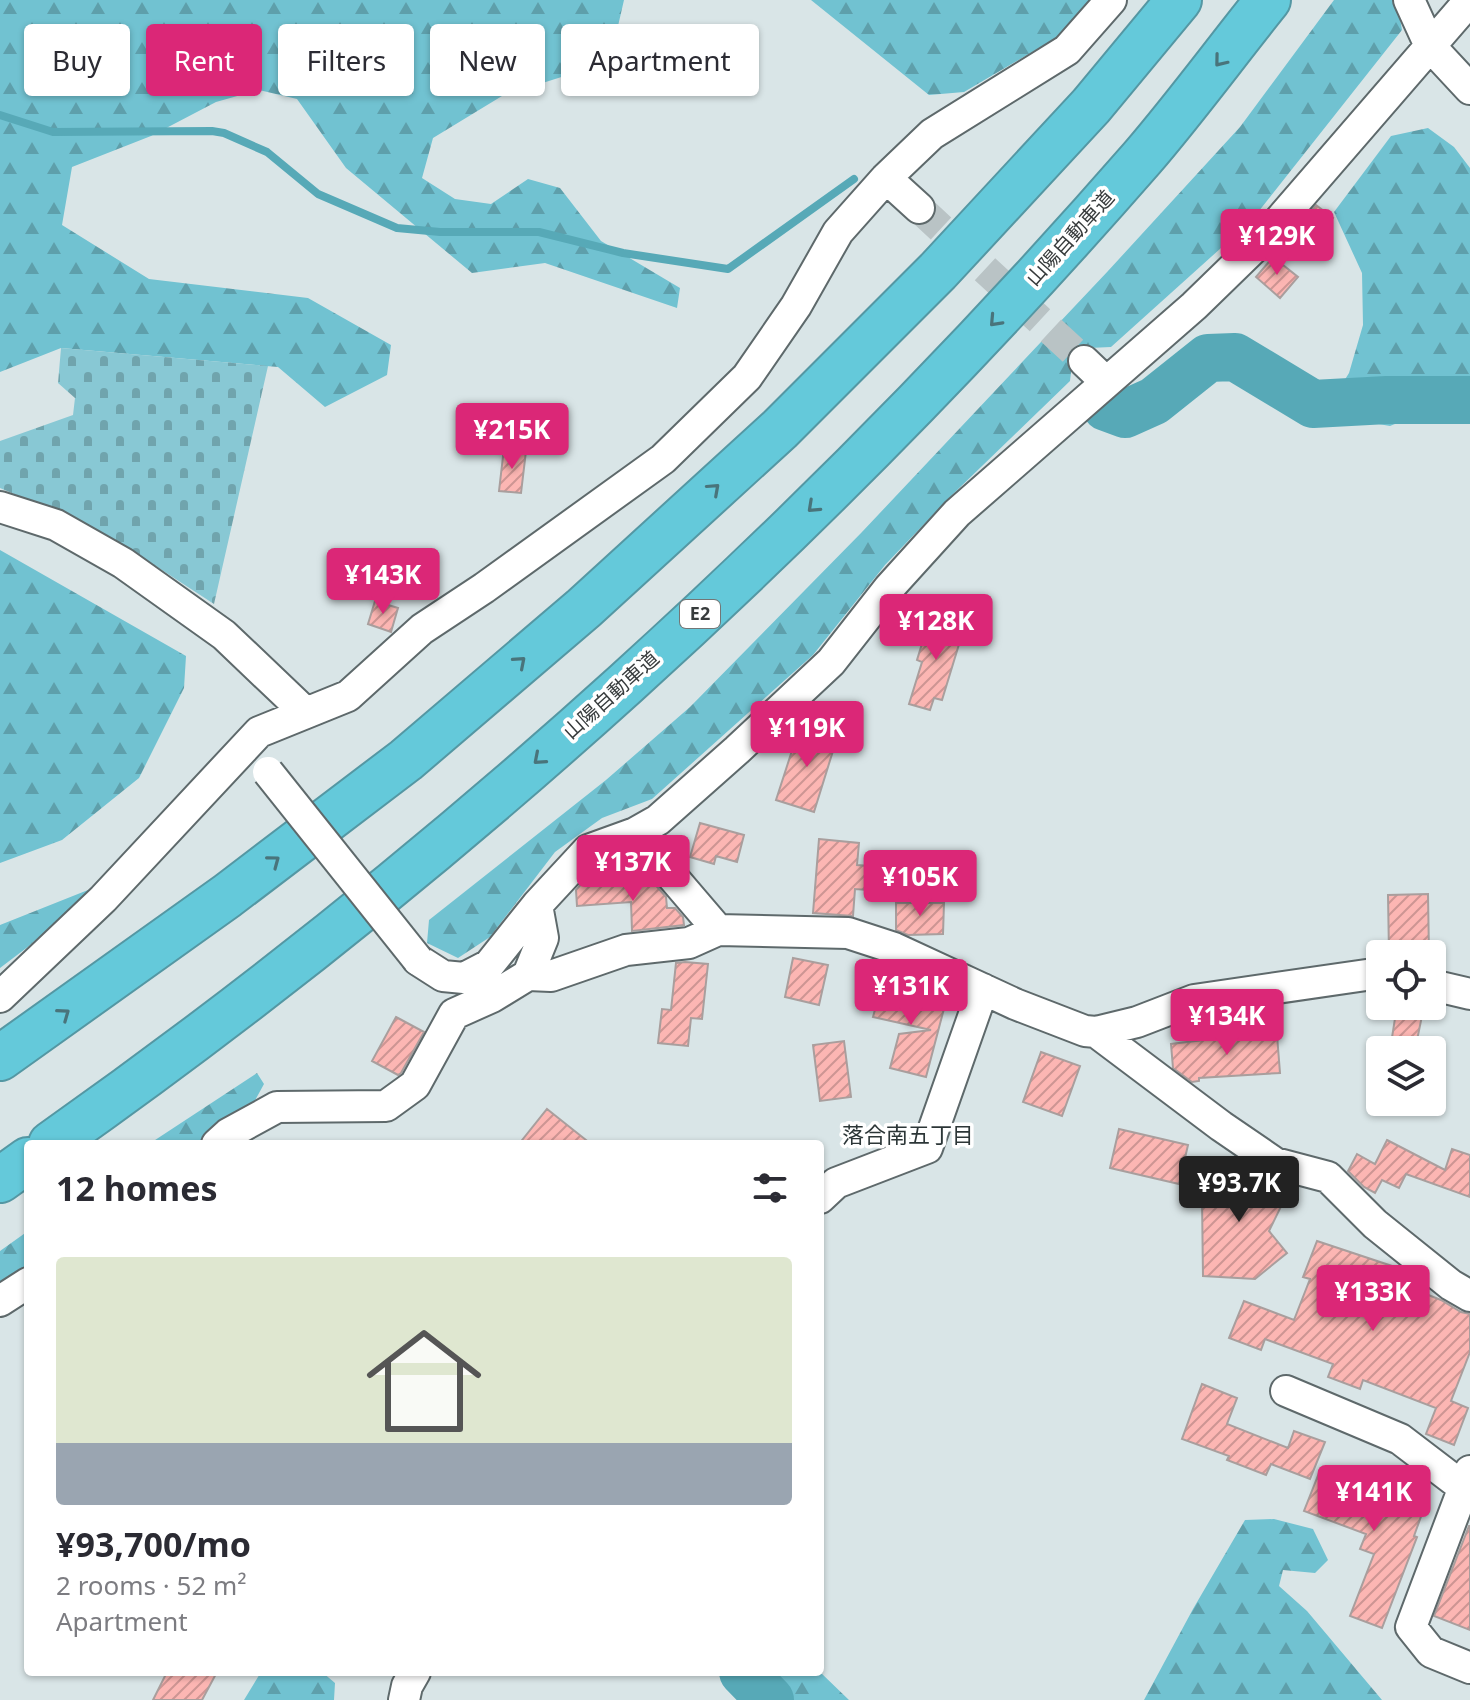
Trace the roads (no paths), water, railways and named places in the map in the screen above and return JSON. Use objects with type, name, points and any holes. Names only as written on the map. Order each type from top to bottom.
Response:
[{"type":"highway","points":[[0,1058],[227,896],[406,760],[584,608],[780,429],[938,271],[1091,106],[1179,0]]},
{"type":"highway","name":"山陽自動車道","points":[[57,1140],[296,961],[470,820],[654,657],[827,494],[991,326],[1145,155],[1268,0]]},
{"type":"highway","points":[[0,1180],[24,1163]]},
{"type":"street","points":[[0,997],[103,899],[259,732],[348,696],[422,629],[663,459],[747,377],[796,306],[838,232],[886,178],[932,134],[1067,50],[1111,0]]},
{"type":"street","points":[[1409,0],[1430,46],[1470,89]]},
{"type":"street","points":[[1430,46],[1446,0]]},
{"type":"street","points":[[259,732],[268,772],[418,960],[443,976],[464,978],[489,965],[537,905],[588,850],[635,833],[658,820],[831,662],[889,588],[957,513],[1194,306],[1265,237],[1470,0]]},
{"type":"street","points":[[886,178],[919,208]]},
{"type":"street","points":[[1084,361],[1106,382]]},
{"type":"street","points":[[0,507],[56,525],[123,563],[224,635],[306,713]]},
{"type":"street","points":[[635,833],[718,930]]},
{"type":"street","points":[[528,975],[543,938],[537,905]]},
{"type":"street","points":[[221,1140],[277,1107],[386,1106],[415,1085],[454,1014],[492,997],[528,975],[551,976],[626,950],[689,943],[718,930],[848,933],[894,948],[1085,1031],[1096,1032],[1137,1022],[1194,1000],[1366,975]]},
{"type":"street","points":[[1446,988],[1470,994]]},
{"type":"street","points":[[824,1194],[836,1183],[927,1148],[983,989]]},
{"type":"street","points":[[1096,1032],[1275,1163],[1328,1177],[1375,1224],[1451,1285],[1470,1296]]},
{"type":"street","points":[[0,1301],[24,1286]]},
{"type":"street","points":[[1286,1391],[1400,1439],[1468,1483],[1411,1627],[1431,1652],[1470,1668]]},
{"type":"street","points":[[404,1700],[413,1676]]},
{"type":"waterway","points":[[0,115],[53,132],[224,133],[267,152],[318,194],[397,228],[440,232],[539,232],[623,253],[728,269],[854,179]]},
{"type":"waterway","points":[[1106,407],[1125,414],[1154,401],[1208,358],[1235,357],[1313,404],[1470,400]]},
{"type":"waterway","points":[[747,1676],[770,1700]]},
{"type":"tunnel","points":[[919,208],[1084,361]]},
{"type":"district","name":"落合南五丁目","points":[[908,1135]]}]
